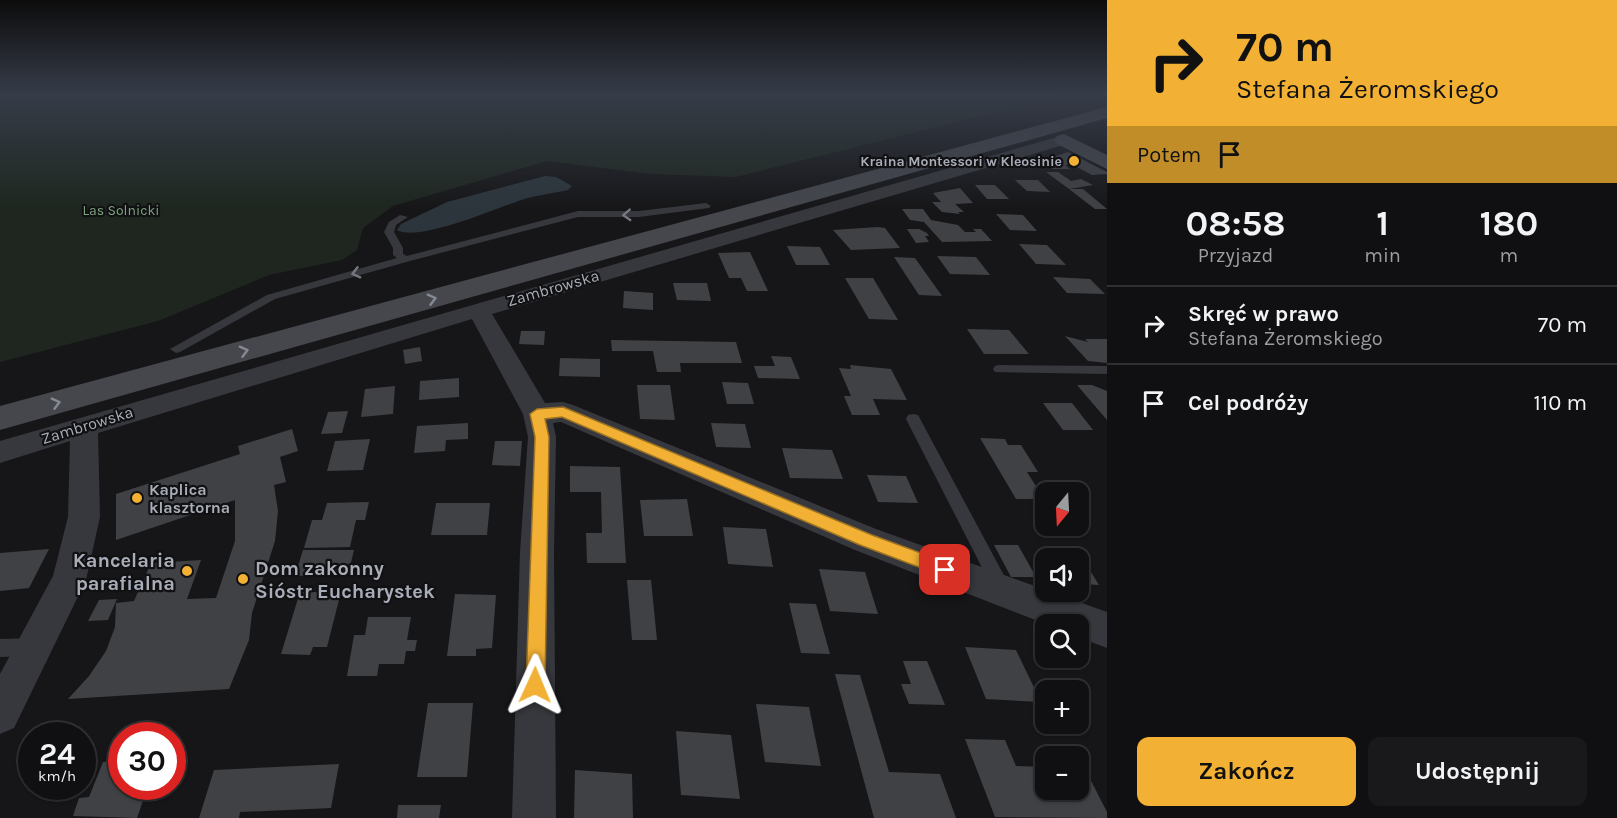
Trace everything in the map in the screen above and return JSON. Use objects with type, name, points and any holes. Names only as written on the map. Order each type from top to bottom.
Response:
[{"type":"main road","points":[[0,395],[983,132]]},
{"type":"main road","name":"Zambrowska","points":[[0,418],[1034,132]]},
{"type":"main road","name":"Zambrowska","points":[[1064,140],[1092,132]]},
{"type":"main road","points":[[1064,140],[1107,163]]},
{"type":"street","name":"Zambrowska","points":[[0,452],[1064,140]]},
{"type":"street","points":[[478,310],[537,414],[542,437],[537,552],[534,818]]},
{"type":"street","points":[[537,414],[563,412],[866,540],[1107,630]]},
{"type":"street","points":[[0,714],[69,580],[84,517],[84,426]]},
{"type":"lane","points":[[176,349],[271,297],[406,259],[578,214],[639,214],[706,206]]},
{"type":"lane","points":[[403,217],[392,224],[389,232],[398,248],[398,255],[406,259]]},
{"type":"lane","points":[[999,369],[1107,370]]},
{"type":"lane","points":[[913,419],[1004,592]]},
{"type":"lane","points":[[0,648],[34,647]]},
{"type":"green space","name":"Las Solnicki","points":[[0,132],[915,132],[736,177],[650,174],[547,161],[393,206],[363,228],[357,250],[342,260],[269,275],[158,321],[0,362]]},
{"type":"shaded area","points":[[545,176],[556,177],[572,186],[568,190],[526,199],[436,229],[407,233],[397,230],[401,224],[447,202]]},
{"type":"building","points":[[1068,152],[1107,174],[1092,175],[1071,164],[1065,165],[1070,169],[1052,169],[1041,161]]},
{"type":"building","points":[[1046,172],[1058,172],[1071,181],[1081,179],[1093,185],[1069,189]]},
{"type":"building","points":[[1015,180],[1038,180],[1050,192],[1027,191]]},
{"type":"building","points":[[975,185],[995,185],[1009,199],[987,199]]},
{"type":"building","points":[[960,188],[973,203],[955,204],[964,212],[958,212],[960,214],[942,212],[932,202],[941,202],[933,193]]},
{"type":"building","points":[[1069,189],[1083,189],[1107,209],[1095,209]]},
{"type":"building","points":[[902,209],[923,209],[931,220],[958,225],[965,232],[976,232],[973,229],[981,229],[992,241],[942,242],[924,222],[910,220]]},
{"type":"building","points":[[996,214],[1023,215],[1037,231],[1010,230]]},
{"type":"building","points":[[885,228],[900,248],[851,250],[833,230]]},
{"type":"building","points":[[907,229],[919,229],[927,233],[929,236],[925,236],[929,242],[916,243]]},
{"type":"building","points":[[1019,244],[1047,245],[1066,265],[1036,264]]},
{"type":"building","points":[[787,246],[820,247],[830,265],[796,265]]},
{"type":"building","points":[[750,252],[768,291],[747,291],[741,278],[729,278],[718,253]]},
{"type":"building","points":[[937,256],[976,257],[990,275],[950,274]]},
{"type":"building","points":[[894,257],[915,258],[942,296],[919,295]]},
{"type":"building","points":[[1053,277],[1090,279],[1105,294],[1067,293]]},
{"type":"building","points":[[845,278],[873,278],[898,320],[869,319]]},
{"type":"building","points":[[673,283],[707,283],[711,301],[677,300]]},
{"type":"building","points":[[624,291],[653,293],[653,310],[623,308]]},
{"type":"building","points":[[967,329],[1009,330],[1029,354],[984,354]]},
{"type":"building","points":[[521,331],[545,331],[544,345],[519,344]]},
{"type":"building","points":[[1065,336],[1088,342],[1085,339],[1107,339],[1107,363],[1088,361]]},
{"type":"building","points":[[611,340],[736,342],[742,363],[680,363],[681,372],[657,372],[653,351],[612,351]]},
{"type":"building","points":[[420,347],[422,361],[405,364],[403,350]]},
{"type":"building","points":[[771,356],[791,357],[800,379],[758,378],[754,366],[775,366]]},
{"type":"building","points":[[560,358],[600,359],[600,377],[559,376]]},
{"type":"building","points":[[850,365],[891,369],[907,400],[873,399],[880,415],[852,415],[844,396],[851,396],[839,368],[851,369]]},
{"type":"building","points":[[459,378],[459,397],[419,400],[420,381]]},
{"type":"building","points":[[722,382],[748,383],[754,404],[727,404]]},
{"type":"building","points":[[637,385],[670,385],[675,420],[640,419]]},
{"type":"building","points":[[1077,385],[1092,385],[1107,391],[1107,420]]},
{"type":"building","points":[[395,386],[393,414],[361,417],[365,389]]},
{"type":"building","points":[[1043,403],[1072,403],[1093,430],[1063,430]]},
{"type":"building","points":[[348,411],[342,433],[321,434],[328,412]]},
{"type":"building","points":[[468,423],[468,439],[446,440],[445,451],[414,453],[417,426]]},
{"type":"building","points":[[711,423],[745,424],[751,448],[716,447]]},
{"type":"building","points":[[292,429],[298,451],[280,457],[286,482],[274,485],[278,511],[275,541],[252,613],[249,640],[229,689],[68,699],[89,676],[106,651],[115,627],[116,603],[134,601],[151,563],[201,560],[187,599],[216,598],[235,541],[235,500],[116,540],[116,494],[240,454],[238,446]]},
{"type":"building","points":[[980,438],[1005,439],[1008,445],[1021,445],[1038,472],[1027,472],[1035,485],[1035,499],[1016,499]]},
{"type":"building","points":[[370,439],[363,470],[327,471],[335,441]]},
{"type":"building","points":[[495,441],[522,441],[520,466],[492,465]]},
{"type":"building","points":[[782,448],[832,450],[843,479],[790,478]]},
{"type":"building","points":[[570,466],[620,467],[626,563],[587,563],[586,533],[602,533],[601,492],[570,492]]},
{"type":"building","points":[[867,475],[906,476],[918,503],[878,502]]},
{"type":"building","points":[[687,499],[693,536],[644,536],[640,500]]},
{"type":"building","points":[[369,502],[365,520],[356,520],[350,547],[304,548],[312,520],[322,520],[327,503]]},
{"type":"building","points":[[436,503],[490,503],[487,535],[431,535]]},
{"type":"building","points":[[723,527],[766,529],[773,567],[728,564]]},
{"type":"building","points":[[994,545],[1018,545],[1035,575],[1011,577]]},
{"type":"building","points":[[49,549],[29,588],[0,591],[0,553]]},
{"type":"building","points":[[303,550],[354,550],[348,575],[295,576]]},
{"type":"building","points":[[819,569],[865,572],[878,614],[830,611]]},
{"type":"building","points":[[1089,569],[1099,585],[1089,585]]},
{"type":"building","points":[[627,580],[651,580],[657,640],[632,640]]},
{"type":"building","points":[[300,592],[341,592],[327,647],[313,647],[310,655],[281,654]]},
{"type":"building","points":[[455,594],[496,595],[492,648],[476,649],[476,656],[447,656]]},
{"type":"building","points":[[117,599],[108,620],[88,621],[99,600]]},
{"type":"building","points":[[789,603],[816,604],[830,654],[801,653]]},
{"type":"building","points":[[368,617],[411,617],[407,640],[417,640],[415,651],[406,651],[404,664],[379,664],[377,676],[347,676],[354,635],[365,635]]},
{"type":"building","points":[[965,647],[1016,650],[1035,690],[1035,702],[986,699]]},
{"type":"building","points":[[903,661],[927,661],[945,705],[909,704],[901,684],[911,684]]},
{"type":"building","points":[[835,674],[860,675],[889,772],[940,774],[956,818],[874,818]]},
{"type":"building","points":[[428,703],[473,703],[467,777],[417,777]]},
{"type":"building","points":[[756,704],[809,707],[821,766],[765,762]]},
{"type":"building","points":[[676,731],[731,735],[740,799],[681,795]]},
{"type":"building","points":[[965,739],[1005,740],[1016,766],[1035,767],[1035,800],[1089,800],[1089,777],[1107,812],[1107,818],[995,817]]},
{"type":"building","points":[[103,762],[108,762],[108,800],[143,800],[137,818],[73,816],[78,800],[96,800],[96,780]]},
{"type":"building","points":[[339,764],[331,808],[240,812],[239,818],[199,818],[214,770]]},
{"type":"building","points":[[575,770],[632,774],[633,818],[574,818]]},
{"type":"building","points":[[398,805],[441,805],[439,818],[397,818]]},
{"type":"place","name":"Kraina Montessori w Kleosinie","points":[[1074,161]]},
{"type":"place","name":"Kaplica klasztorna","points":[[137,498]]},
{"type":"place","name":"Kancelaria parafialna","points":[[187,571]]},
{"type":"place","name":"Dom zakonny Sióstr Eucharystek","points":[[243,579]]},
{"type":"route","points":[[535,685],[542,437],[537,414],[563,412],[866,540],[945,570]]}]
